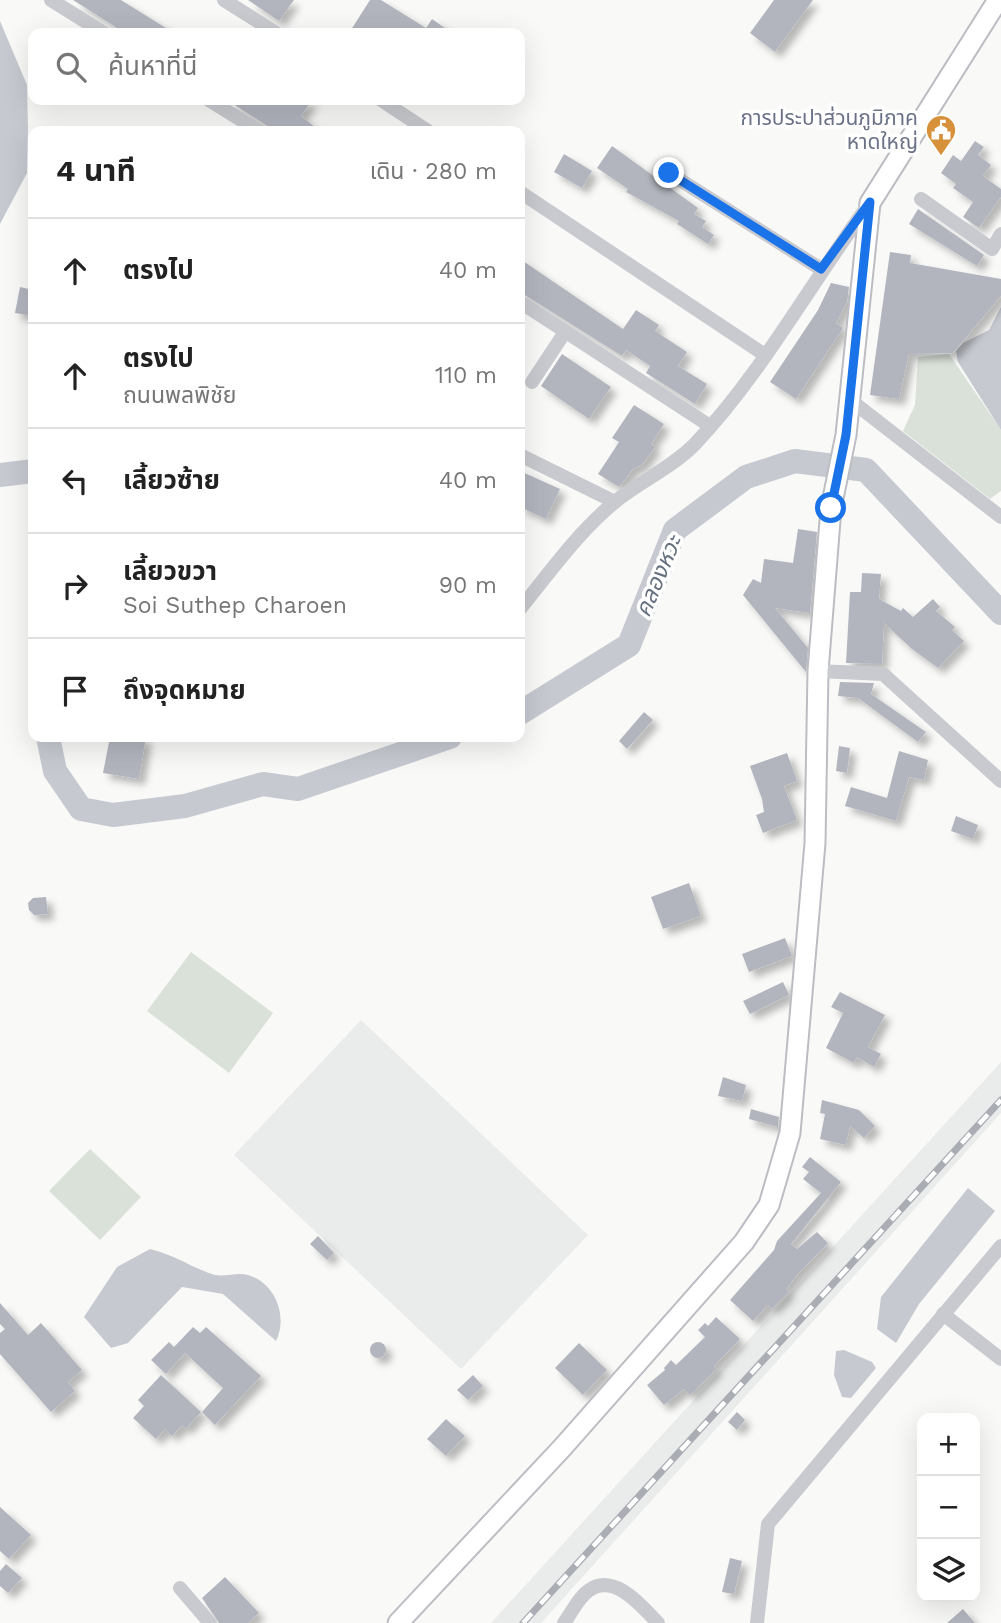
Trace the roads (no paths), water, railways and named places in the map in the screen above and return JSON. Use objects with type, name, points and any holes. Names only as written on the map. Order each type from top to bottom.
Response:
[{"type":"street","points":[[51,0],[96,28]]},
{"type":"street","points":[[224,0],[268,28]]},
{"type":"street","points":[[525,603],[573,544],[615,502],[677,460],[709,426],[765,355],[821,269],[870,202],[998,0]]},
{"type":"street","points":[[217,105],[251,126]]},
{"type":"street","points":[[389,105],[420,126]]},
{"type":"street","points":[[669,173],[821,269]]},
{"type":"street","points":[[525,195],[765,355]]},
{"type":"street","points":[[921,199],[992,248],[1001,234]]},
{"type":"street","points":[[398,1623],[562,1448],[744,1242],[769,1205],[790,1133],[816,843],[818,671],[831,508],[846,435],[870,202]]},
{"type":"street","points":[[525,305],[709,426]]},
{"type":"street","points":[[532,382],[565,332]]},
{"type":"street","points":[[849,399],[1001,517]]},
{"type":"street","points":[[525,457],[615,502]]},
{"type":"street","points":[[818,671],[883,674],[1001,781]]},
{"type":"street","points":[[757,1623],[768,1524],[1001,1246]]},
{"type":"street","points":[[943,1314],[1001,1359]]},
{"type":"street","points":[[564,1623],[588,1590],[607,1585],[626,1592],[659,1623]]},
{"type":"street","points":[[180,1588],[210,1623]]},
{"type":"waterway","name":"คลองหวะ","points":[[525,710],[629,645],[675,530],[746,477],[795,461],[866,470],[1001,613]]},
{"type":"waterway","name":"คลองหวะ","points":[[0,475],[28,472]]},
{"type":"waterway","name":"คลองหวะ","points":[[49,742],[55,771],[81,809],[113,815],[185,806],[263,784],[298,789],[435,742]]},
{"type":"railway","points":[[523,1623],[1001,1100]]},
{"type":"place","name":"การประปาส่วนภูมิภาค หาดใหญ่","points":[[941,157]]}]
